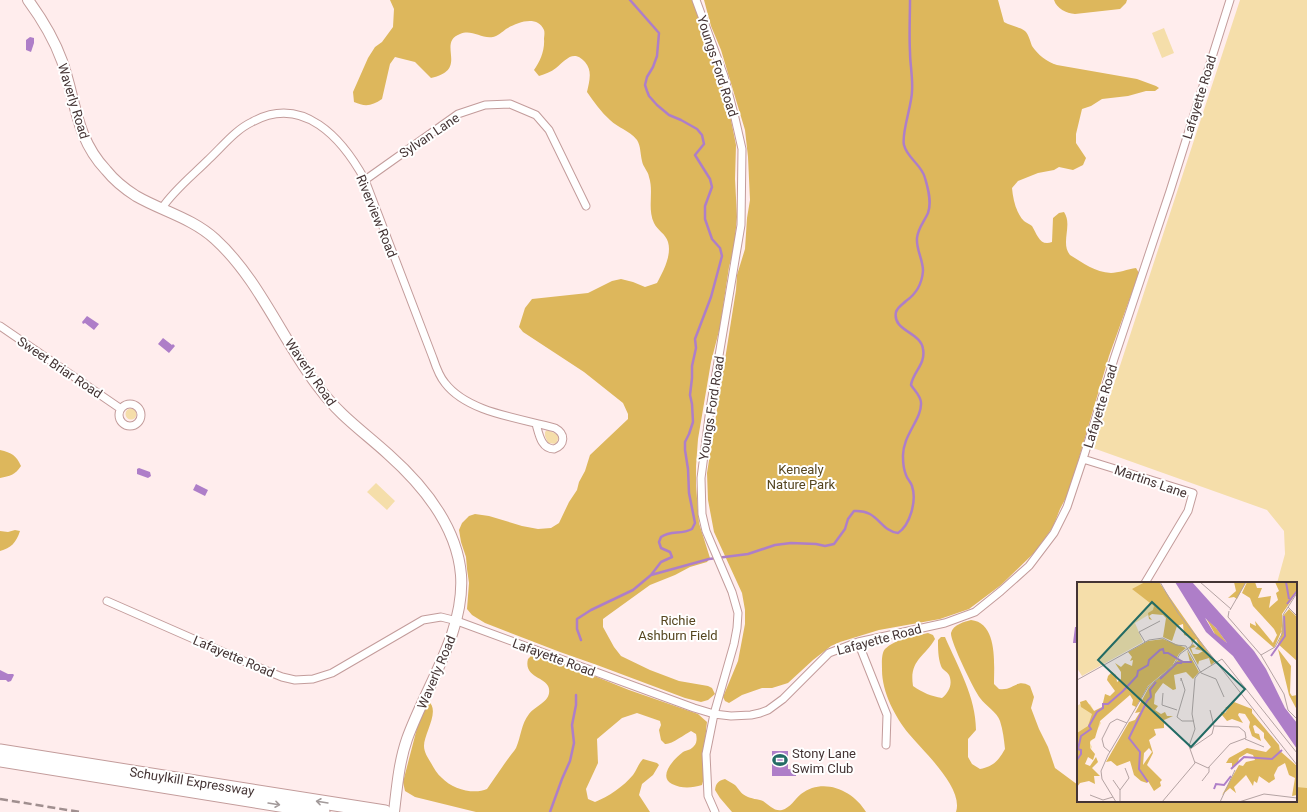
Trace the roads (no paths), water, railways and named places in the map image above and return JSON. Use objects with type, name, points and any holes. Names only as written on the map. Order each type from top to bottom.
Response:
[{"type":"highway","name":"Schuylkill Expressway","points":[[0,751],[379,811]]},
{"type":"highway","name":"Schuylkill Expressway","points":[[0,760],[323,812]]},
{"type":"street","name":"Waverly Road","points":[[28,0],[47,27],[57,49],[66,73],[80,129],[91,151],[106,171],[127,189],[140,197],[192,222],[214,238],[225,249],[244,273],[324,394],[349,421],[403,468],[440,513],[453,538],[460,564],[461,596],[457,621],[407,738],[401,762],[394,812]]},
{"type":"street","name":"Youngs Ford Road","points":[[696,0],[724,76],[742,149],[741,225],[711,402],[701,478],[701,501],[704,524],[735,600],[738,620],[734,644],[708,737],[706,763],[708,796],[715,812]]},
{"type":"street","name":"Lafayette Road","points":[[107,600],[255,666],[282,677],[295,680],[313,679],[332,673],[423,620],[441,617],[457,621],[694,708],[714,714],[741,716],[768,710],[784,699],[829,653],[858,642],[945,623],[975,612],[1002,591],[1029,566],[1054,533],[1067,507],[1230,0]]},
{"type":"street","name":"Sylvan Lane","points":[[365,180],[458,114],[485,104],[510,104],[536,116],[550,130],[586,206]]},
{"type":"street","name":"Riverview Road","points":[[162,208],[172,196],[243,127],[260,118],[271,115],[292,114],[313,120],[335,138],[353,161],[365,180],[432,358],[445,384],[457,396],[481,408],[536,424]]},
{"type":"street","name":"Sweet Briar Road","points":[[0,326],[121,409]]},
{"type":"street","name":"Martins Lane","points":[[1083,459],[1193,493],[1188,511],[1146,582]]},
{"type":"street","points":[[858,642],[887,716],[886,745]]},
{"type":"waterway","points":[[581,640],[577,629],[577,619],[591,610],[633,590],[651,575],[661,562],[672,557],[670,552],[661,548],[659,542],[661,537],[688,531],[692,529],[695,523],[689,493],[688,469],[685,450],[685,442],[693,422],[690,395],[692,366],[696,348],[695,339],[711,297],[722,256],[720,248],[712,239],[705,219],[705,206],[712,187],[710,179],[695,155],[704,144],[702,135],[697,129],[669,115],[649,96],[645,85],[647,77],[657,56],[659,33],[630,0]]},
{"type":"waterway","points":[[651,575],[709,559],[748,554],[775,545],[791,543],[816,544],[825,546],[834,544],[845,529],[848,519],[854,511],[868,513],[887,528],[898,533],[909,519],[914,499],[911,485],[904,469],[903,459],[906,442],[920,409],[920,398],[911,385],[923,359],[923,349],[921,343],[898,323],[896,312],[899,307],[916,292],[921,280],[923,267],[917,238],[920,228],[928,213],[930,204],[923,173],[908,154],[903,140],[912,91],[910,57],[910,0]]},
{"type":"waterway","points":[[550,812],[570,761],[574,743],[572,725],[576,705],[576,695]]},
{"type":"railway","points":[[0,799],[80,812]]},
{"type":"place","name":"Stony Lane Swim Club","points":[[780,760]]},
{"type":"park label","name":"Kenealy Nature Park","points":[[801,476]]},
{"type":"park label","name":"Richie Ashburn Field","points":[[678,628]]}]
